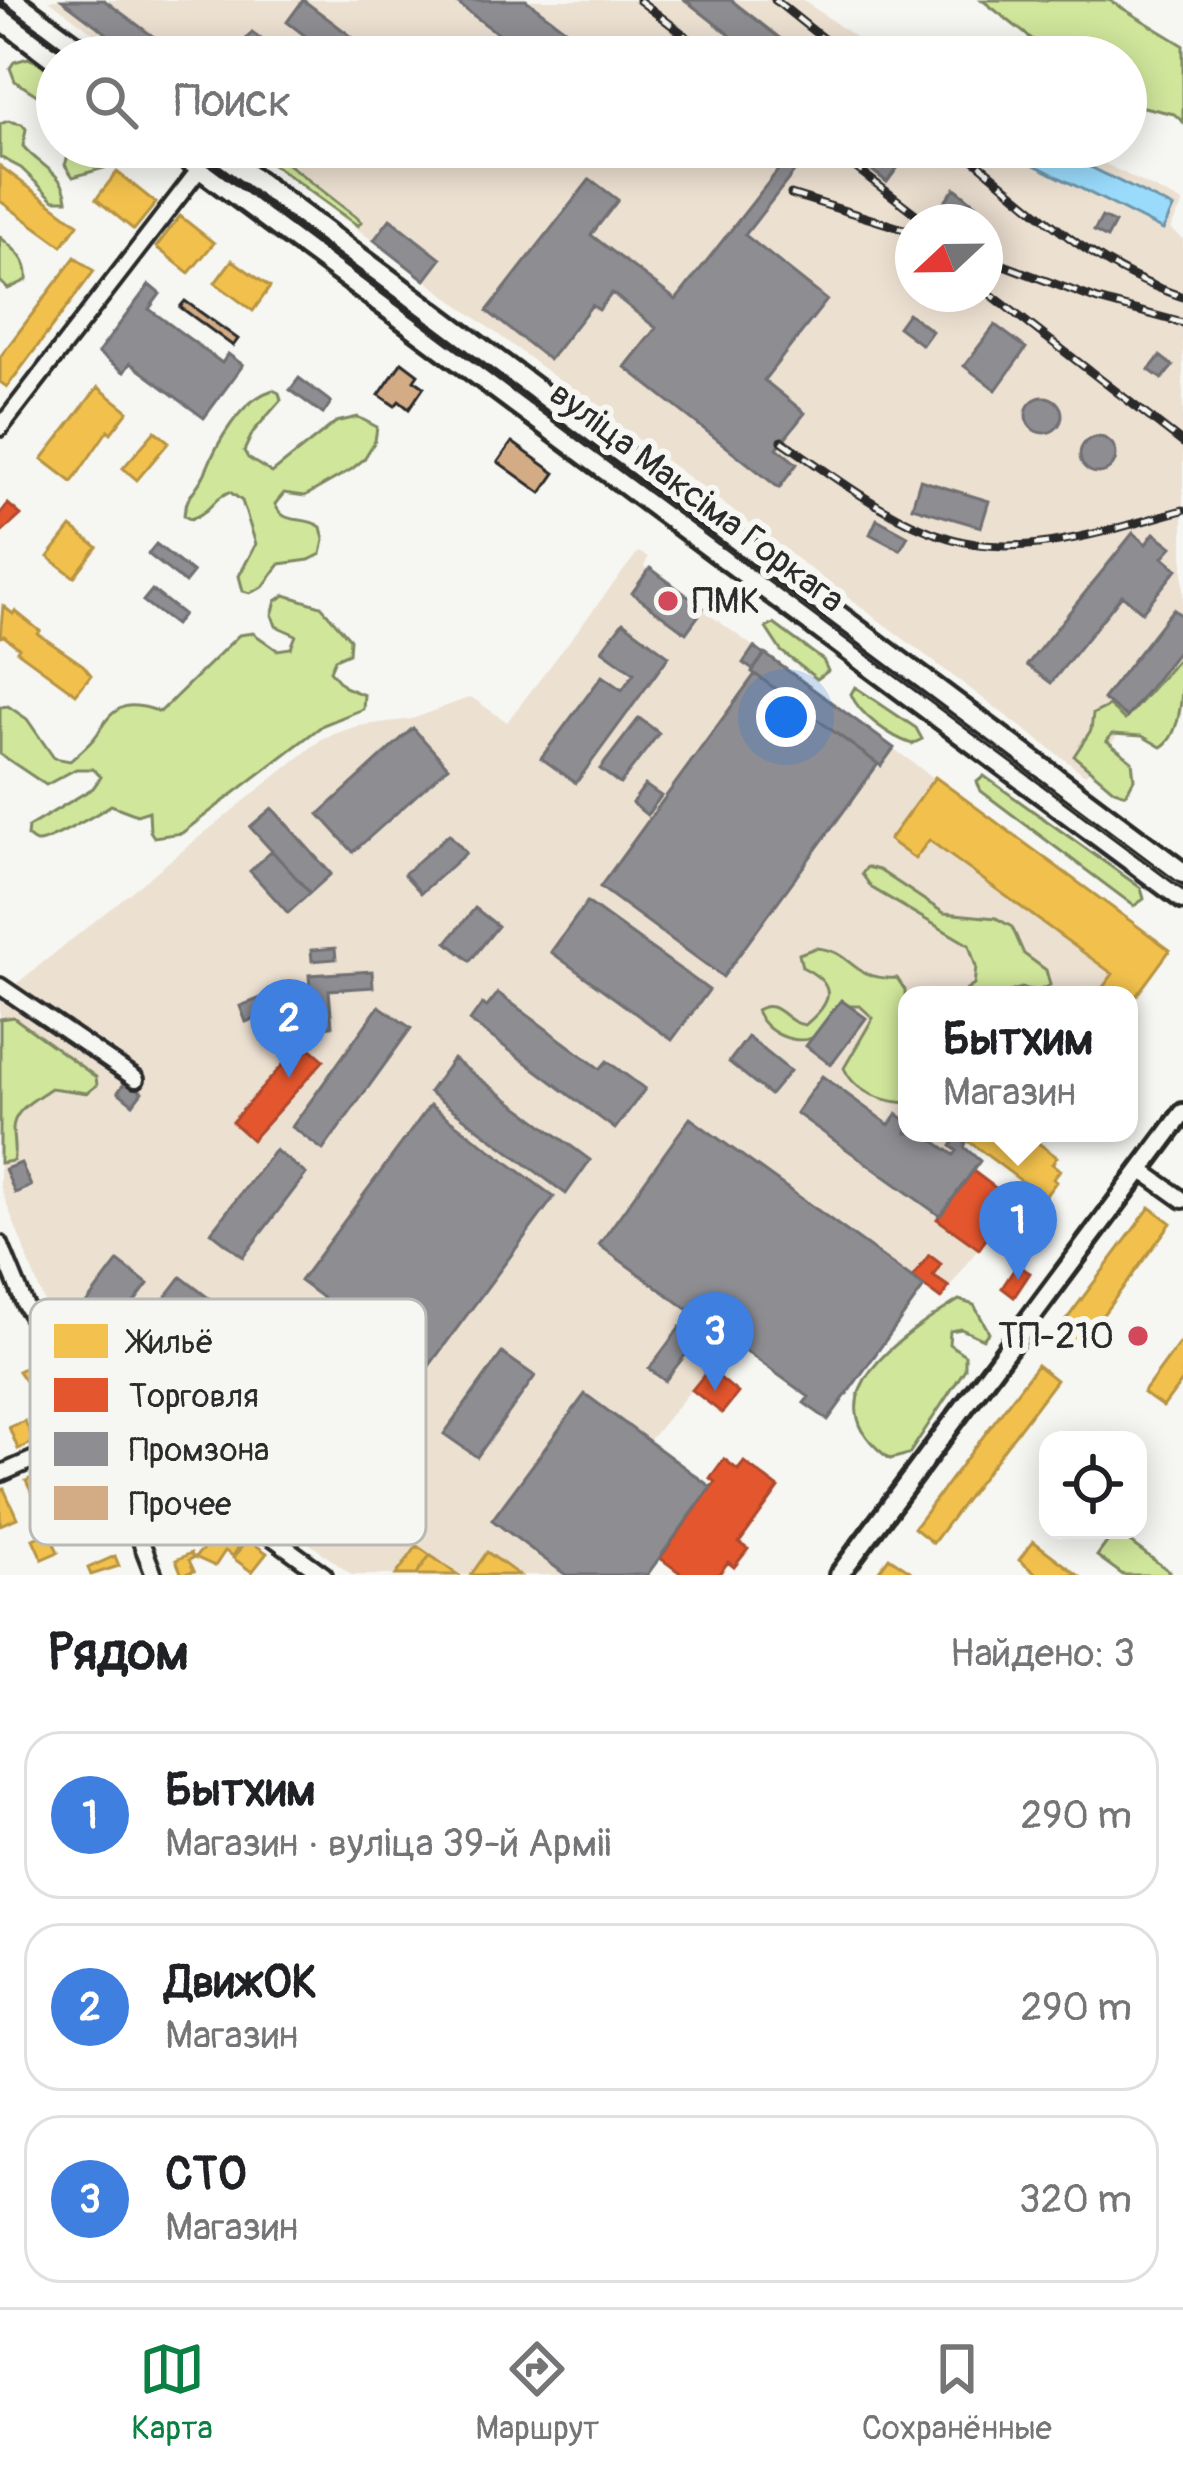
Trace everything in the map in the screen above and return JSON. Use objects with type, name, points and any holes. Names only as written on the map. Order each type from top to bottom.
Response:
[{"type":"main road","points":[[14,0],[63,36]]},
{"type":"main road","points":[[0,18],[36,45]]},
{"type":"main road","name":"вуліца Максіма Горкага","points":[[200,168],[953,715]]},
{"type":"main road","name":"вуліца Максіма Горкага","points":[[241,168],[1116,837],[1183,898]]},
{"type":"main road","name":"вуліца Максіма Горкага","points":[[1116,837],[1183,873]]},
{"type":"street","points":[[0,428],[200,168]]},
{"type":"street","points":[[332,267],[347,247]]},
{"type":"street","points":[[0,986],[136,1079]]},
{"type":"street","points":[[839,1575],[1183,1113]]},
{"type":"street","points":[[1141,1170],[1183,1200]]},
{"type":"street","points":[[0,1244],[30,1313]]},
{"type":"street","points":[[0,1474],[30,1461]]},
{"type":"street","points":[[142,1545],[154,1575]]},
{"type":"street","points":[[283,1545],[324,1575]]},
{"type":"shaded area","points":[[49,0],[803,0],[854,36],[98,36]]},
{"type":"shaded area","points":[[276,168],[1114,168],[1183,203],[1170,229],[1183,239],[1183,656],[1085,775]]},
{"type":"shaded area","points":[[638,552],[648,557],[644,567],[1170,950],[1138,994],[1138,986],[898,986],[898,1142],[968,1142],[964,1147],[980,1161],[974,1171],[1013,1201],[941,1299],[923,1288],[828,1420],[804,1403],[808,1396],[731,1341],[649,1441],[711,1487],[647,1575],[352,1575],[311,1545],[426,1545],[426,1299],[43,1299],[0,1186],[0,997],[323,738],[357,726],[412,719],[471,697],[507,722]]},
{"type":"green space","points":[[982,0],[1109,0],[1183,45],[1183,122],[1174,114],[1147,108],[1147,36],[1028,36]]},
{"type":"green space","points":[[28,58],[36,61],[36,94],[15,81],[10,68]]},
{"type":"green space","points":[[0,124],[22,124],[26,129],[23,146],[36,158],[36,168],[47,168],[56,176],[67,200],[54,200],[21,168],[0,157]]},
{"type":"green space","points":[[67,168],[104,168],[73,177]]},
{"type":"green space","points":[[278,168],[293,168],[361,222],[358,226]]},
{"type":"green space","points":[[0,237],[20,256],[27,273],[27,280],[8,289],[0,281]]},
{"type":"green space","points":[[273,390],[281,400],[253,432],[244,451],[272,473],[336,422],[358,417],[377,427],[375,441],[352,469],[305,496],[284,493],[275,504],[288,518],[321,527],[321,554],[280,564],[263,587],[250,593],[243,591],[239,576],[256,544],[242,501],[230,492],[197,517],[184,516],[189,498],[231,424],[250,403]]},
{"type":"green space","points":[[285,595],[321,606],[350,639],[349,653],[335,659],[330,671],[344,687],[364,695],[363,709],[323,725],[182,833],[154,837],[149,811],[137,815],[111,805],[41,841],[27,836],[28,827],[93,788],[101,777],[93,769],[76,769],[46,785],[0,754],[0,707],[8,706],[27,719],[54,758],[70,761],[116,710],[139,706],[160,712],[239,635],[253,633],[277,650],[291,648],[296,635],[276,626],[272,615],[276,601]]},
{"type":"green space","points":[[774,624],[823,660],[828,671],[817,679],[781,651],[766,628]]},
{"type":"green space","points":[[1183,653],[1180,707],[1168,741],[1161,747],[1142,736],[1112,734],[1107,741],[1132,761],[1134,779],[1126,794],[1114,790],[1074,756],[1091,730],[1093,714],[1109,706],[1125,720]]},
{"type":"green space","points":[[855,687],[916,728],[922,739],[912,744],[877,724],[855,702],[851,694]]},
{"type":"green space","points":[[984,776],[1141,888],[1144,899],[1134,906],[981,791],[977,782]]},
{"type":"green space","points":[[867,867],[879,870],[944,913],[996,918],[1012,927],[1024,954],[1046,970],[1050,985],[972,986],[976,967],[969,945],[872,888],[862,874]]},
{"type":"green space","points":[[815,948],[828,950],[869,975],[897,978],[902,986],[898,986],[898,1102],[870,1094],[844,1068],[873,1018],[860,1006],[848,1006],[824,1031],[802,1040],[774,1032],[760,1018],[756,1010],[770,1007],[805,1025],[826,1001],[822,980],[802,967],[799,954]]},
{"type":"green space","points":[[13,1017],[96,1077],[97,1085],[87,1093],[51,1088],[26,1106],[14,1124],[13,1161],[0,1163],[0,1019]]},
{"type":"green space","points":[[959,1300],[974,1305],[989,1332],[983,1339],[961,1329],[950,1331],[949,1344],[965,1355],[965,1369],[909,1454],[890,1459],[866,1436],[857,1413],[860,1390],[891,1349]]},
{"type":"green space","points":[[1109,1539],[1126,1539],[1169,1571],[1166,1575],[1123,1575],[1097,1556]]},
{"type":"water","points":[[1040,168],[1092,168],[1173,208],[1163,230]]},
{"type":"building: Жильё","points":[[0,166],[78,224],[62,246],[0,201]]},
{"type":"building: Жильё","points":[[117,172],[156,203],[134,230],[96,199]]},
{"type":"building: Жильё","points":[[180,216],[214,243],[189,273],[156,247]]},
{"type":"building: Жильё","points":[[75,257],[94,271],[7,387],[0,382],[0,357]]},
{"type":"building: Жильё","points":[[232,260],[270,287],[253,311],[215,283]]},
{"type":"building: Жильё","points":[[98,387],[128,411],[111,433],[108,430],[72,482],[42,459]]},
{"type":"building: Жильё","points":[[155,431],[169,442],[137,480],[123,468]]},
{"type":"building: Жильё","points":[[71,527],[97,547],[74,577],[48,557]]},
{"type":"building: Жильё","points":[[3,606],[83,665],[91,675],[76,694],[0,637]]},
{"type":"building: Жильё","points":[[935,777],[1170,950],[1138,994],[1138,986],[1104,986],[1113,974],[929,840],[915,859],[889,840]]},
{"type":"building: Жильё","points":[[969,1142],[1037,1142],[1057,1157],[1052,1164],[1060,1170],[1044,1198]]},
{"type":"building: Жильё","points":[[1150,1207],[1171,1223],[1079,1347],[1058,1331]]},
{"type":"building: Жильё","points":[[1183,1338],[1183,1380],[1163,1407],[1143,1393]]},
{"type":"building: Жильё","points":[[30,1365],[30,1388],[18,1371]]},
{"type":"building: Жильё","points":[[1037,1365],[1056,1380],[933,1543],[914,1528]]},
{"type":"building: Жильё","points":[[25,1421],[30,1444],[18,1449],[9,1427]]},
{"type":"building: Жильё","points":[[4,1489],[17,1518],[0,1525],[0,1491]]},
{"type":"building: Жильё","points":[[1033,1541],[1078,1575],[1038,1575],[1031,1570],[1019,1560]]},
{"type":"building: Жильё","points":[[36,1545],[55,1545],[58,1552],[42,1559]]},
{"type":"building: Жильё","points":[[207,1545],[238,1548],[233,1556],[225,1551],[215,1566],[195,1557]]},
{"type":"building: Жильё","points":[[243,1545],[256,1545],[267,1553],[252,1572],[233,1558]]},
{"type":"building: Жильё","points":[[417,1546],[430,1555],[416,1575],[396,1575]]},
{"type":"building: Жильё","points":[[487,1552],[519,1575],[471,1575]]},
{"type":"building: Жильё","points":[[191,1553],[194,1571],[182,1575],[176,1560]]},
{"type":"building: Жильё","points":[[430,1555],[458,1575],[416,1575]]},
{"type":"building: Жильё","points":[[115,1556],[119,1566],[91,1575],[88,1568]]},
{"type":"building: Жильё","points":[[889,1557],[910,1571],[907,1575],[876,1575]]},
{"type":"building: Торговля","points":[[8,504],[21,515],[0,534],[0,514]]},
{"type":"building: Торговля","points":[[303,1042],[324,1060],[252,1140],[232,1122]]},
{"type":"building: Торговля","points":[[973,1171],[1013,1201],[979,1249],[937,1219]]},
{"type":"building: Торговля","points":[[929,1255],[941,1264],[933,1276],[949,1287],[941,1299],[912,1278]]},
{"type":"building: Торговля","points":[[1017,1265],[1030,1273],[1014,1297],[1002,1288]]},
{"type":"building: Торговля","points":[[709,1369],[738,1393],[722,1413],[692,1390]]},
{"type":"building: Торговля","points":[[724,1459],[738,1470],[744,1462],[779,1488],[739,1543],[748,1549],[734,1567],[728,1562],[718,1575],[683,1575],[660,1558],[715,1482],[710,1478]]},
{"type":"building: Промзона","points":[[62,0],[104,0],[153,36],[110,36]]},
{"type":"building: Промзона","points":[[303,0],[351,36],[305,36],[287,22]]},
{"type":"building: Промзона","points":[[453,0],[526,0],[574,36],[501,36]]},
{"type":"building: Промзона","points":[[685,0],[731,0],[777,36],[731,36]]},
{"type":"building: Промзона","points":[[780,168],[797,168],[745,235],[827,300],[764,380],[805,413],[777,448],[797,464],[779,488],[625,367],[656,328],[612,293],[599,310],[592,305],[549,360],[487,311],[590,179],[618,200],[591,235],[676,300]]},
{"type":"building: Промзона","points":[[869,168],[897,168],[887,182]]},
{"type":"building: Промзона","points":[[955,188],[975,204],[942,204]]},
{"type":"building: Промзона","points":[[1102,217],[1115,223],[1107,238],[1094,231]]},
{"type":"building: Промзона","points":[[390,219],[441,259],[425,280],[374,240]]},
{"type":"building: Промзона","points":[[149,285],[160,294],[149,309],[222,363],[228,354],[243,365],[204,418],[130,363],[124,372],[98,353]]},
{"type":"building: Промзона","points":[[908,313],[932,331],[922,345],[898,327]]},
{"type":"building: Промзона","points":[[995,325],[1026,348],[996,390],[964,366]]},
{"type":"building: Промзона","points":[[1160,356],[1173,366],[1162,379],[1149,370]]},
{"type":"building: Промзона","points":[[299,378],[331,402],[323,414],[290,390]]},
{"type":"building: Промзона","points":[[1044,397],[1057,402],[1062,415],[1057,428],[1044,433],[1031,428],[1026,415],[1031,402]]},
{"type":"building: Промзона","points":[[1098,437],[1111,442],[1116,455],[1111,468],[1098,473],[1085,468],[1080,455],[1085,442]]},
{"type":"building: Промзона","points":[[920,480],[989,501],[981,527],[912,507]]},
{"type":"building: Промзона","points":[[877,519],[908,536],[900,550],[870,534]]},
{"type":"building: Промзона","points":[[1133,533],[1146,544],[1154,533],[1172,547],[1163,557],[1177,569],[1142,612],[1122,595],[1051,683],[1027,665]]},
{"type":"building: Промзона","points":[[156,544],[193,573],[185,583],[148,554]]},
{"type":"building: Промзона","name":"ПМК","points":[[650,568],[704,608],[686,633],[632,593]]},
{"type":"building: Промзона","points":[[152,590],[183,614],[175,625],[143,601]]},
{"type":"building: Промзона","points":[[1173,609],[1183,617],[1183,645],[1127,717],[1103,699]]},
{"type":"building: Промзона","points":[[623,622],[669,656],[576,783],[541,758],[602,676],[622,690],[634,673],[602,650]]},
{"type":"building: Промзона","points":[[754,647],[764,655],[753,670],[743,663]]},
{"type":"building: Промзона","points":[[765,654],[894,748],[881,766],[752,672]]},
{"type":"building: Промзона","points":[[755,674],[878,764],[723,977],[600,887]]},
{"type":"building: Промзона","points":[[639,718],[659,733],[620,784],[600,769]]},
{"type":"building: Промзона","points":[[413,728],[448,767],[353,852],[319,814]]},
{"type":"building: Промзона","points":[[645,785],[661,796],[647,815],[632,803]]},
{"type":"building: Промзона","points":[[272,808],[331,874],[310,893],[250,827]]},
{"type":"building: Промзона","points":[[449,834],[466,853],[421,893],[404,874]]},
{"type":"building: Промзона","points":[[272,851],[310,893],[288,913],[250,871]]},
{"type":"building: Промзона","points":[[587,902],[709,990],[672,1040],[551,952]]},
{"type":"building: Промзона","points":[[475,908],[498,926],[470,961],[447,942]]},
{"type":"building: Промзона","points":[[335,948],[336,959],[312,961],[311,950]]},
{"type":"building: Промзона","points":[[372,971],[373,987],[329,990],[332,1026],[313,1028],[309,975]]},
{"type":"building: Промзона","points":[[274,993],[280,1008],[246,1022],[240,1006]]},
{"type":"building: Промзона","points":[[498,993],[600,1069],[607,1061],[645,1089],[615,1129],[470,1021]]},
{"type":"building: Промзона","points":[[841,1000],[866,1018],[831,1065],[806,1046]]},
{"type":"building: Промзона","points":[[379,1006],[411,1028],[323,1150],[292,1127]]},
{"type":"building: Промзона","points":[[748,1037],[790,1071],[770,1095],[729,1062]]},
{"type":"building: Промзона","points":[[453,1059],[590,1160],[566,1194],[429,1092]]},
{"type":"building: Промзона","points":[[822,1076],[889,1125],[898,1115],[898,1142],[936,1142],[954,1155],[954,1142],[964,1142],[980,1161],[940,1216],[796,1113]]},
{"type":"building: Промзона","points":[[127,1080],[142,1092],[133,1104],[118,1092]]},
{"type":"building: Промзона","points":[[430,1105],[554,1197],[426,1370],[426,1299],[324,1299],[300,1281]]},
{"type":"building: Промзона","points":[[690,1118],[924,1287],[828,1420],[804,1403],[809,1397],[599,1245]]},
{"type":"building: Промзона","points":[[275,1150],[306,1174],[243,1257],[211,1232]]},
{"type":"building: Промзона","points":[[21,1163],[31,1186],[15,1193],[5,1169]]},
{"type":"building: Промзона","points":[[118,1261],[148,1284],[137,1299],[90,1299]]},
{"type":"building: Промзона","points":[[181,1277],[210,1299],[164,1299]]},
{"type":"building: Промзона","points":[[680,1327],[704,1345],[693,1359],[686,1354],[665,1381],[649,1369]]},
{"type":"building: Промзона","points":[[502,1353],[535,1376],[477,1457],[444,1434]]},
{"type":"building: Промзона","points":[[585,1394],[711,1487],[647,1575],[566,1575],[492,1520]]},
{"type":"building: Прочее","points":[[185,301],[238,339],[233,346],[180,307]]},
{"type":"building: Прочее","points":[[402,362],[418,374],[414,380],[424,387],[409,409],[379,395]]},
{"type":"building: Прочее","points":[[512,442],[555,473],[541,493],[498,462]]},
{"type":"tram line","points":[[0,0],[48,36]]},
{"type":"tram line","points":[[213,168],[1183,890]]},
{"type":"railway","points":[[639,0],[686,36]]},
{"type":"railway","points":[[775,0],[820,36]]},
{"type":"railway","points":[[856,168],[903,204]]},
{"type":"railway","points":[[983,168],[1089,252],[1183,297]]},
{"type":"railway","points":[[791,194],[895,226]]},
{"type":"railway","points":[[1003,265],[1098,300],[1183,323]]},
{"type":"railway","points":[[1003,304],[1183,443]]},
{"type":"railway","points":[[782,441],[904,520],[977,544],[1067,540],[1183,510]]},
{"type":"place","name":"ПМК","points":[[668,601]]},
{"type":"place","name":"ДвижОК","points":[[289,1078]]},
{"type":"place","name":"Бытхим","points":[[1018,1280]]},
{"type":"place","name":"ТП-210","points":[[1138,1336]]},
{"type":"place","name":"СТО","points":[[715,1391]]}]
